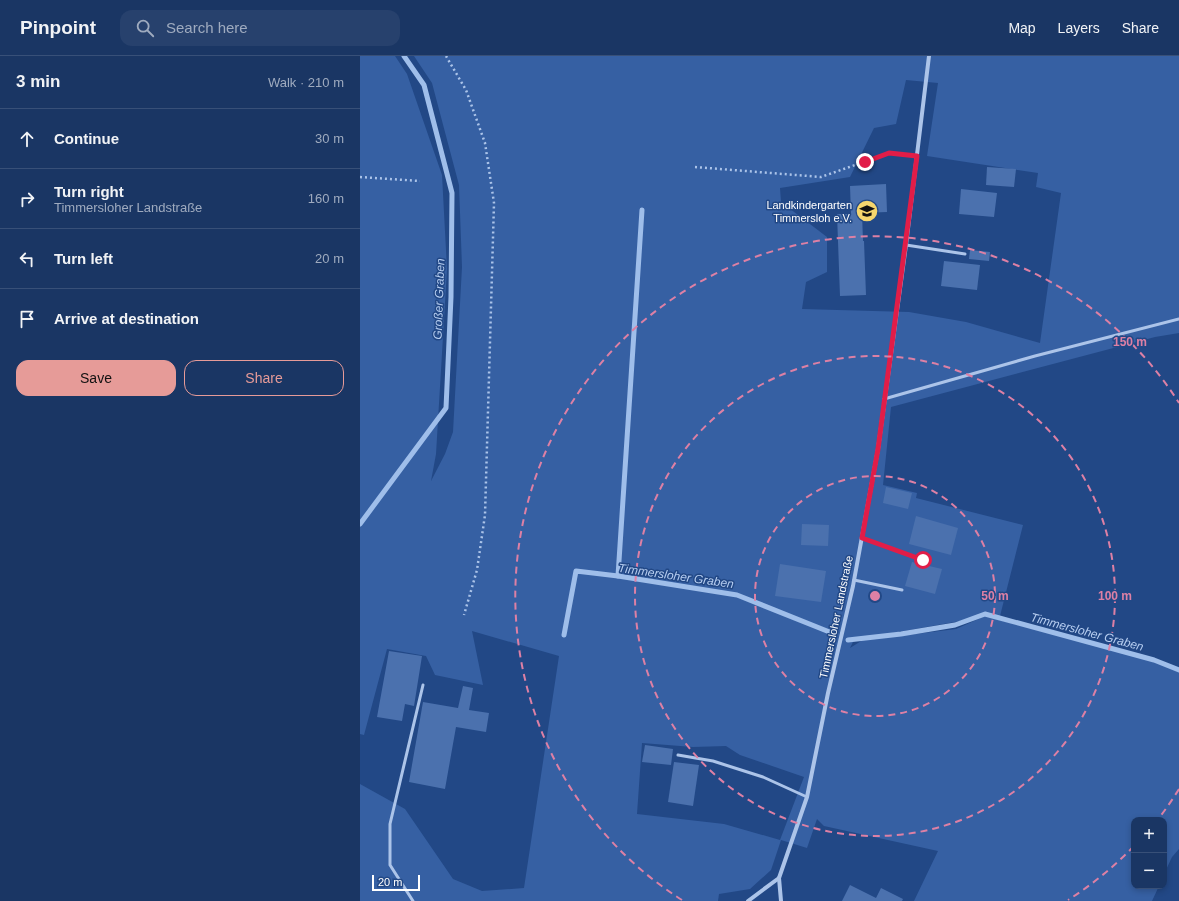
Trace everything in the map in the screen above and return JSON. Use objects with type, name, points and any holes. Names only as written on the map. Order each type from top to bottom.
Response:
[{"type":"street","name":"Timmersloher Landstraße","points":[[779,878],[807,797],[862,538],[878,449],[906,245],[929,56]]},
{"type":"street","points":[[748,901],[779,878]]},
{"type":"street","points":[[779,878],[781,901]]},
{"type":"lane","points":[[906,245],[965,254]]},
{"type":"lane","points":[[884,399],[1035,356],[1179,319]]},
{"type":"lane","points":[[862,538],[923,560]]},
{"type":"lane","points":[[854,580],[902,590]]},
{"type":"lane","points":[[412,901],[390,865],[390,824],[424,685]]},
{"type":"lane","points":[[678,755],[713,761],[763,777],[807,797]]},
{"type":"path","points":[[446,56],[466,90],[485,144],[494,203],[485,515],[477,570],[464,615]]},
{"type":"path","points":[[695,167],[821,177],[889,153],[917,156]]},
{"type":"path","points":[[360,177],[420,181]]},
{"type":"shaded area","points":[[360,56],[395,56],[407,74],[442,175],[447,269],[436,454],[431,481],[445,454],[453,432],[462,267],[459,185],[432,83],[414,56],[1179,56],[1179,333],[1155,337],[891,407],[883,485],[917,493],[916,498],[1023,525],[999,620],[1154,661],[1179,672],[1179,849],[1172,857],[1167,868],[1167,817],[1131,817],[1131,889],[1158,889],[1152,901],[914,901],[938,851],[824,826],[817,819],[807,848],[781,840],[771,870],[750,889],[719,894],[718,901],[360,901],[360,784],[405,809],[453,879],[482,891],[524,888],[559,656],[472,631],[483,685],[435,675],[426,656],[387,649],[364,735],[360,734]],"holes":[[[906,80],[938,83],[927,156],[1038,173],[1036,187],[1061,193],[1040,343],[966,322],[909,312],[802,309],[806,282],[827,272],[827,237],[781,202],[780,188],[850,177],[874,128],[896,124]],[[983,617],[956,629],[866,638],[850,648],[855,638],[881,635]],[[642,743],[693,747],[726,746],[740,755],[804,777],[780,840],[724,824],[637,814]]]},
{"type":"building","points":[[987,167],[1016,169],[1014,187],[986,185]]},
{"type":"building","points":[[886,184],[887,212],[862,213],[866,295],[840,296],[837,214],[851,214],[850,186]]},
{"type":"building","points":[[961,189],[997,193],[994,217],[959,214]]},
{"type":"building","points":[[970,250],[990,252],[989,261],[969,259]]},
{"type":"building","points":[[944,261],[980,265],[977,290],[941,286]]},
{"type":"building","points":[[886,487],[912,493],[908,509],[883,503]]},
{"type":"building","points":[[916,516],[958,528],[951,555],[909,544]]},
{"type":"building","points":[[802,524],[829,525],[828,546],[801,545]]},
{"type":"building","points":[[912,562],[942,569],[935,594],[905,586]]},
{"type":"building","points":[[780,564],[826,571],[821,602],[775,596]]},
{"type":"building","points":[[389,651],[422,656],[414,706],[405,704],[402,721],[377,717]]},
{"type":"building","points":[[463,686],[473,688],[469,710],[489,713],[486,732],[456,727],[445,789],[409,782],[423,702],[458,708]]},
{"type":"building","points":[[645,745],[673,749],[671,765],[642,762]]},
{"type":"building","points":[[674,762],[699,765],[693,806],[668,802]]},
{"type":"building","points":[[850,885],[876,898],[881,888],[903,899],[902,901],[842,901]]},
{"type":"waterway","name":"Großer Graben","points":[[360,524],[446,408],[451,297],[452,193],[424,85],[404,56]]},
{"type":"waterway","points":[[618,576],[642,210]]},
{"type":"waterway","name":"Timmersloher Graben","points":[[564,635],[576,571],[618,576],[737,595],[832,633]]},
{"type":"waterway","name":"Timmersloher Graben","points":[[848,640],[901,634],[955,625],[985,614],[1154,660],[1179,670]]},
{"type":"place","name":"Landkindergarten Timmersloh e.V.","points":[[867,211]]},
{"type":"route","points":[[865,162],[889,153],[917,156],[878,449],[862,538],[923,560]]}]
